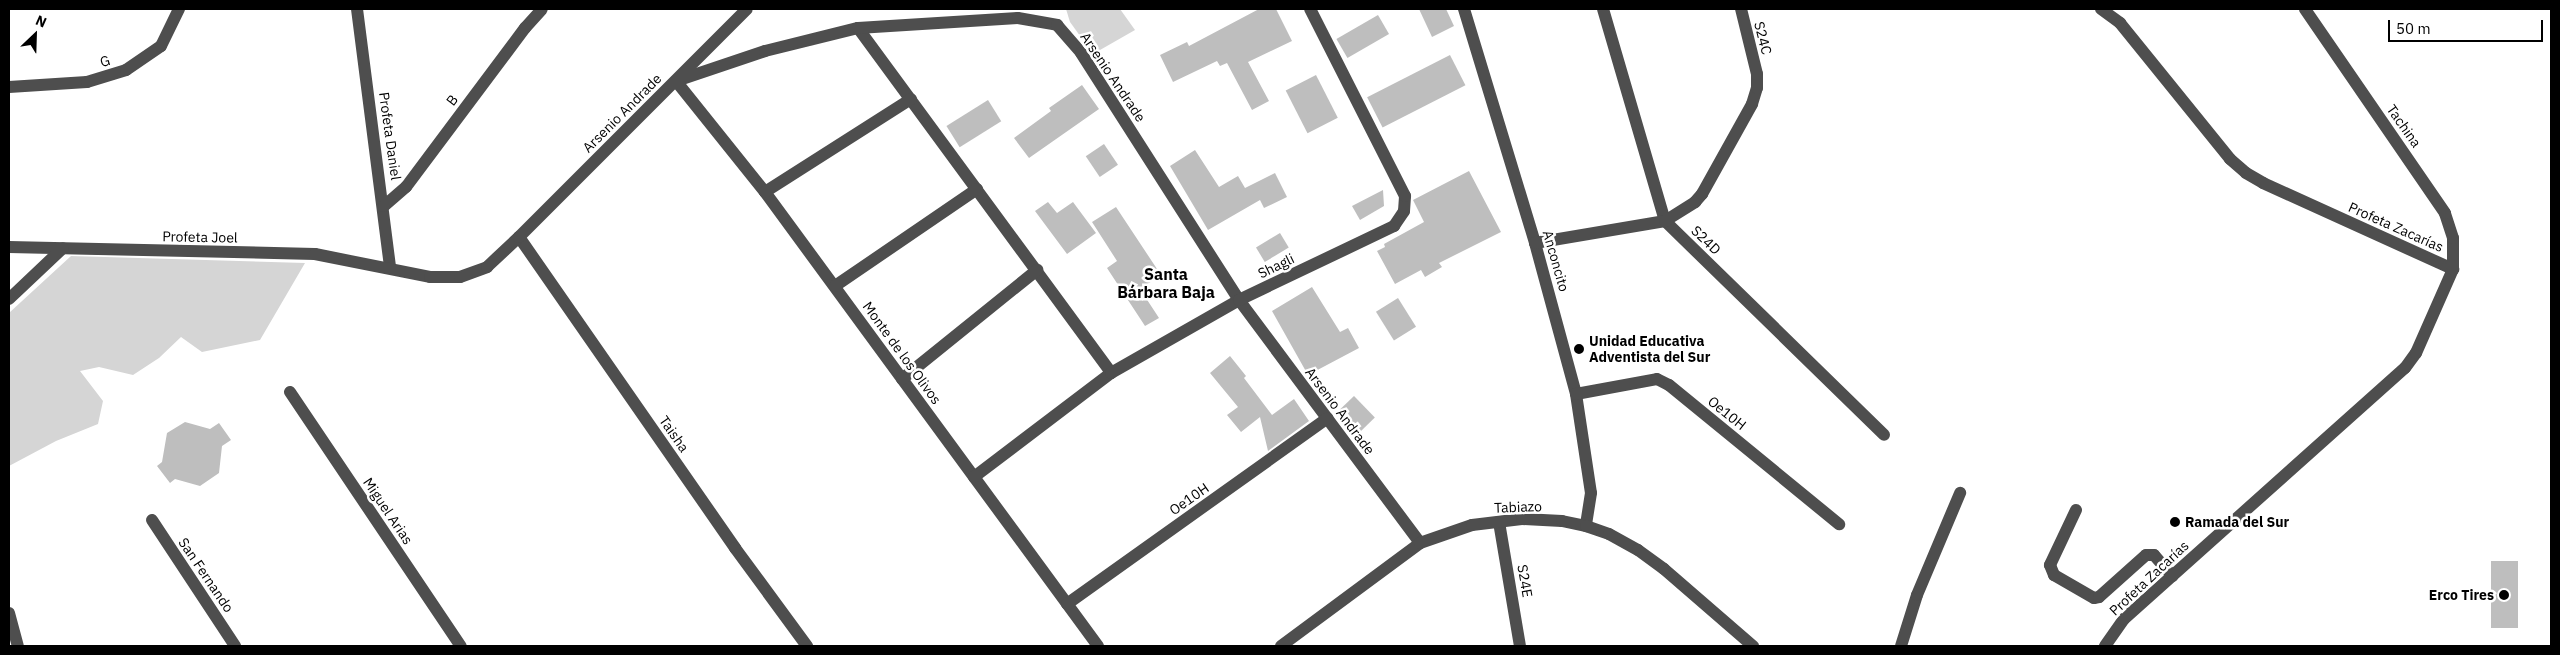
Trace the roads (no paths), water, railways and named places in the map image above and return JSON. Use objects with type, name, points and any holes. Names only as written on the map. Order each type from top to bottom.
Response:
[{"type":"street","name":"G","points":[[9,87],[87,82],[126,70],[161,46],[178,9]]},
{"type":"street","name":"Profeta Daniel","points":[[357,9],[384,206],[390,268]]},
{"type":"street","name":"B","points":[[384,206],[406,187],[525,28],[542,9]]},
{"type":"street","points":[[676,81],[747,9]]},
{"type":"street","name":"Shagli","points":[[974,477],[1111,373],[1239,300],[1394,226],[1404,211],[1405,196],[1310,9]]},
{"type":"street","name":"Anconcito","points":[[1464,9],[1535,243],[1576,394],[1591,493],[1586,526]]},
{"type":"street","name":"S24D","points":[[1604,9],[1665,221],[1884,435]]},
{"type":"street","name":"S24C","points":[[1665,221],[1695,202],[1702,194],[1752,104],[1757,88],[1757,74],[1740,9]]},
{"type":"street","name":"Profeta Zacarías","points":[[2101,9],[2120,23],[2230,159],[2246,173],[2263,183],[2453,269],[2416,353],[2405,368],[2124,619],[2105,646]]},
{"type":"street","name":"Tachina","points":[[2305,9],[2445,213],[2453,238],[2453,269]]},
{"type":"street","name":"Arsenio Andrade","points":[[390,268],[430,277],[460,277],[487,266],[519,237],[676,81],[765,51],[858,28],[1018,18],[1057,25],[1082,53],[1239,300],[1420,543]]},
{"type":"street","points":[[858,28],[1111,373]]},
{"type":"street","name":"Monte de los Olivos","points":[[676,81],[765,192],[1098,646]]},
{"type":"street","points":[[765,192],[911,99]]},
{"type":"street","points":[[835,286],[977,189]]},
{"type":"street","points":[[1535,243],[1665,221]]},
{"type":"street","name":"Taisha","points":[[519,237],[735,548],[807,646]]},
{"type":"street","name":"Profeta Joel","points":[[9,247],[315,254],[390,268]]},
{"type":"street","points":[[9,299],[62,248]]},
{"type":"street","points":[[902,379],[1037,270]]},
{"type":"street","name":"Oe10H","points":[[1576,394],[1657,379],[1669,385],[1839,524]]},
{"type":"street","name":"Miguel Arias","points":[[290,392],[461,646]]},
{"type":"street","name":"Oe10H","points":[[1067,604],[1328,418]]},
{"type":"street","points":[[1900,646],[1917,595],[1960,493]]},
{"type":"street","points":[[2076,510],[2050,565],[2054,575],[2094,598],[2099,598],[2146,555],[2154,555],[2172,576]]},
{"type":"street","name":"Tabiazo","points":[[1281,646],[1420,543],[1451,531],[1522,519],[1586,526],[1609,534],[1638,550],[1664,569],[1752,646]]},
{"type":"street","name":"San Fernando","points":[[152,520],[235,646]]},
{"type":"street","name":"S24E","points":[[1499,522],[1520,646]]},
{"type":"street","points":[[9,613],[18,646]]},
{"type":"place","name":"Unidad Educativa Adventista del Sur","points":[[1579,349]]},
{"type":"place","name":"Ramada del Sur","points":[[2175,522]]},
{"type":"place","name":"Erco Tires","points":[[2504,595]]},
{"type":"district","name":"Santa Bárbara Baja","points":[[1166,283]]}]
